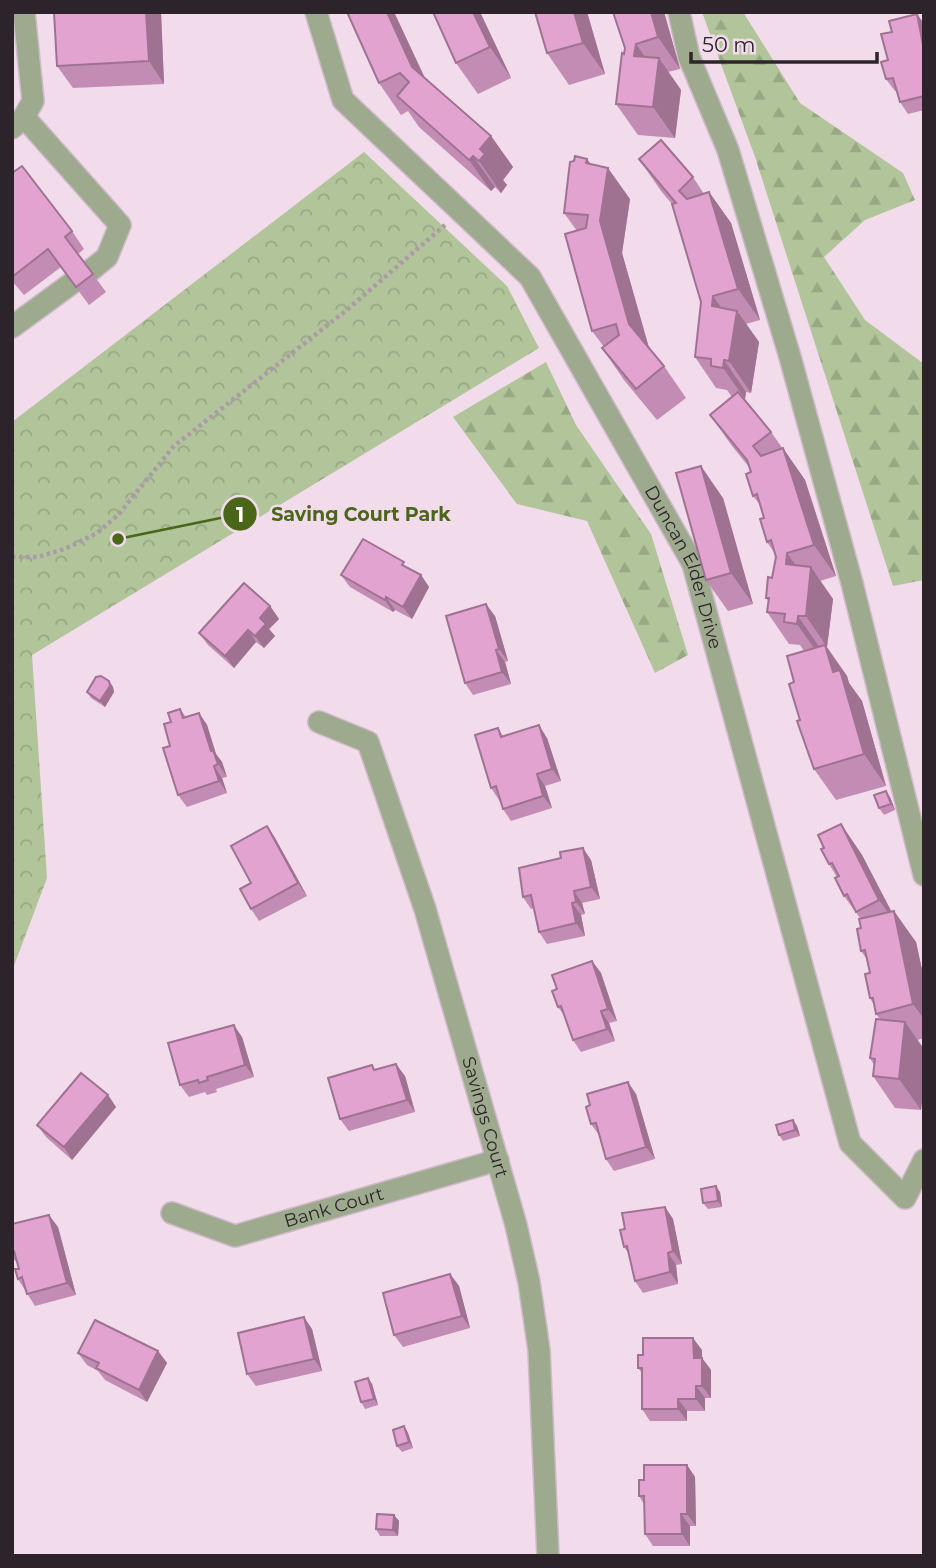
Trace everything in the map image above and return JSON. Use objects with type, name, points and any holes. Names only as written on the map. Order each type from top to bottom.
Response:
[{"type":"street","points":[[24,12],[33,101],[18,122],[120,225],[107,257],[90,271]]},
{"type":"street","name":"Duncan Elder Drive","points":[[316,12],[343,100],[530,277],[693,564],[850,1143],[905,1198],[924,1160]]},
{"type":"street","points":[[679,12],[690,57],[728,150],[790,357],[852,583],[924,875]]},
{"type":"street","points":[[12,327],[72,283]]},
{"type":"street","name":"Savings Court","points":[[319,722],[368,742],[425,909],[516,1225],[529,1282],[539,1350],[548,1556]]},
{"type":"street","name":"Bank Court","points":[[172,1213],[235,1236],[498,1160]]},
{"type":"path","points":[[12,557],[38,556],[65,550],[97,533],[119,514],[174,446],[348,309],[461,211]]},
{"type":"green space","points":[[702,12],[743,12],[800,103],[903,173],[915,200],[865,220],[824,257],[865,320],[924,364],[924,580],[893,586],[755,157]]},
{"type":"green space","points":[[364,152],[507,286],[539,348],[32,655],[47,878],[12,971],[12,422]]},
{"type":"green space","points":[[546,362],[576,425],[651,534],[688,655],[655,673],[587,521],[517,504],[453,417]]},
{"type":"building","points":[[54,12],[146,12],[149,61],[57,66]]},
{"type":"building","points":[[347,12],[387,12],[412,67],[491,136],[480,149],[485,154],[479,161],[473,156],[469,160],[397,96],[409,82],[400,73],[379,83]]},
{"type":"building","points":[[433,12],[473,12],[490,47],[456,63]]},
{"type":"building","points":[[535,12],[574,12],[583,43],[547,53]]},
{"type":"building","points":[[613,12],[651,12],[658,37],[636,44],[634,56],[659,58],[653,107],[616,104],[622,53],[624,54],[625,48]]},
{"type":"building","points":[[917,14],[924,50],[924,96],[900,102],[893,78],[886,79],[881,62],[888,60],[881,34],[892,32],[889,21]]},
{"type":"building","points":[[661,140],[693,177],[679,191],[687,199],[709,192],[738,289],[713,296],[712,306],[737,311],[729,361],[724,360],[723,368],[711,366],[711,359],[695,357],[701,302],[672,204],[676,203],[639,159]]},
{"type":"building","points":[[575,156],[587,159],[586,163],[608,168],[600,221],[629,324],[664,366],[636,389],[602,348],[619,335],[616,324],[592,331],[565,234],[586,228],[588,215],[564,213],[570,162],[574,161]]},
{"type":"building","points":[[22,166],[72,231],[65,237],[93,274],[76,287],[48,249],[12,277],[12,173]]},
{"type":"building","points":[[738,392],[771,432],[753,446],[761,456],[783,448],[814,545],[787,553],[786,564],[811,567],[806,616],[798,616],[797,624],[784,622],[785,614],[767,612],[768,577],[772,578],[776,557],[771,540],[767,542],[760,519],[764,518],[757,494],[753,496],[746,474],[751,472],[747,460],[710,415]]},
{"type":"building","points":[[701,466],[731,573],[706,580],[676,473]]},
{"type":"building","points":[[363,539],[421,575],[403,607],[341,575]]},
{"type":"building","points":[[244,583],[270,606],[260,618],[266,624],[255,636],[248,630],[225,656],[199,633]]},
{"type":"building","points":[[486,604],[499,649],[496,650],[502,672],[465,683],[446,616]]},
{"type":"building","points":[[825,645],[833,672],[840,670],[864,754],[814,769],[797,721],[800,720],[789,684],[794,682],[787,656]]},
{"type":"building","points":[[101,676],[109,681],[110,686],[100,701],[87,692],[96,677]]},
{"type":"building","points":[[180,709],[183,718],[199,713],[218,764],[214,766],[219,781],[178,795],[163,748],[170,746],[164,724],[171,722],[168,713]]},
{"type":"building","points":[[539,725],[552,769],[537,774],[543,796],[503,809],[496,786],[491,788],[475,735],[498,728],[501,737]]},
{"type":"building","points":[[886,791],[891,804],[879,808],[874,795]]},
{"type":"building","points":[[841,824],[879,900],[856,912],[835,878],[839,876],[821,849],[824,848],[818,835]]},
{"type":"building","points":[[267,826],[298,883],[251,909],[240,889],[251,883],[231,846]]},
{"type":"building","points":[[583,848],[591,887],[574,891],[576,902],[572,903],[576,923],[539,932],[531,895],[523,897],[519,868],[561,858],[560,852]]},
{"type":"building","points":[[894,911],[913,1004],[876,1014],[865,974],[870,973],[865,950],[861,951],[857,929],[861,928],[859,919]]},
{"type":"building","points":[[592,961],[608,1009],[601,1011],[607,1029],[573,1040],[561,1006],[558,1007],[552,991],[557,989],[552,975]]},
{"type":"building","points":[[876,1019],[905,1022],[899,1079],[873,1076],[875,1059],[870,1058]]},
{"type":"building","points":[[234,1025],[245,1065],[207,1077],[208,1080],[199,1083],[198,1080],[180,1085],[168,1043]]},
{"type":"building","points":[[396,1064],[407,1100],[340,1119],[328,1078],[372,1065],[374,1070]]},
{"type":"building","points":[[81,1073],[108,1095],[64,1147],[37,1125]]},
{"type":"building","points":[[628,1082],[646,1147],[606,1159],[596,1123],[591,1124],[586,1107],[590,1105],[587,1094]]},
{"type":"building","points":[[793,1120],[795,1130],[779,1135],[776,1125]]},
{"type":"building","points":[[716,1186],[718,1201],[703,1203],[701,1189]]},
{"type":"building","points":[[665,1207],[673,1251],[668,1253],[670,1272],[635,1281],[627,1246],[624,1247],[620,1230],[625,1229],[622,1213]]},
{"type":"building","points":[[49,1215],[67,1283],[27,1294],[22,1277],[18,1279],[15,1269],[19,1269],[12,1251],[12,1224]]},
{"type":"building","points":[[450,1274],[462,1316],[394,1335],[383,1293]]},
{"type":"building","points":[[304,1317],[314,1359],[247,1374],[238,1333]]},
{"type":"building","points":[[95,1320],[158,1351],[139,1390],[96,1368],[99,1363],[78,1353]]},
{"type":"building","points":[[643,1338],[693,1338],[694,1358],[702,1358],[702,1386],[696,1386],[696,1399],[678,1399],[678,1409],[642,1409],[642,1368],[638,1368],[638,1355],[643,1355]]},
{"type":"building","points":[[368,1378],[374,1399],[361,1402],[355,1382]]},
{"type":"building","points":[[404,1426],[409,1442],[397,1446],[393,1430]]},
{"type":"building","points":[[644,1465],[687,1465],[687,1514],[681,1514],[682,1534],[645,1534],[644,1496],[639,1496],[639,1480],[644,1480]]},
{"type":"building","points":[[377,1514],[394,1515],[393,1530],[376,1529]]},
{"type":"place","name":"Saving Court Park","points":[[118,539]]}]
